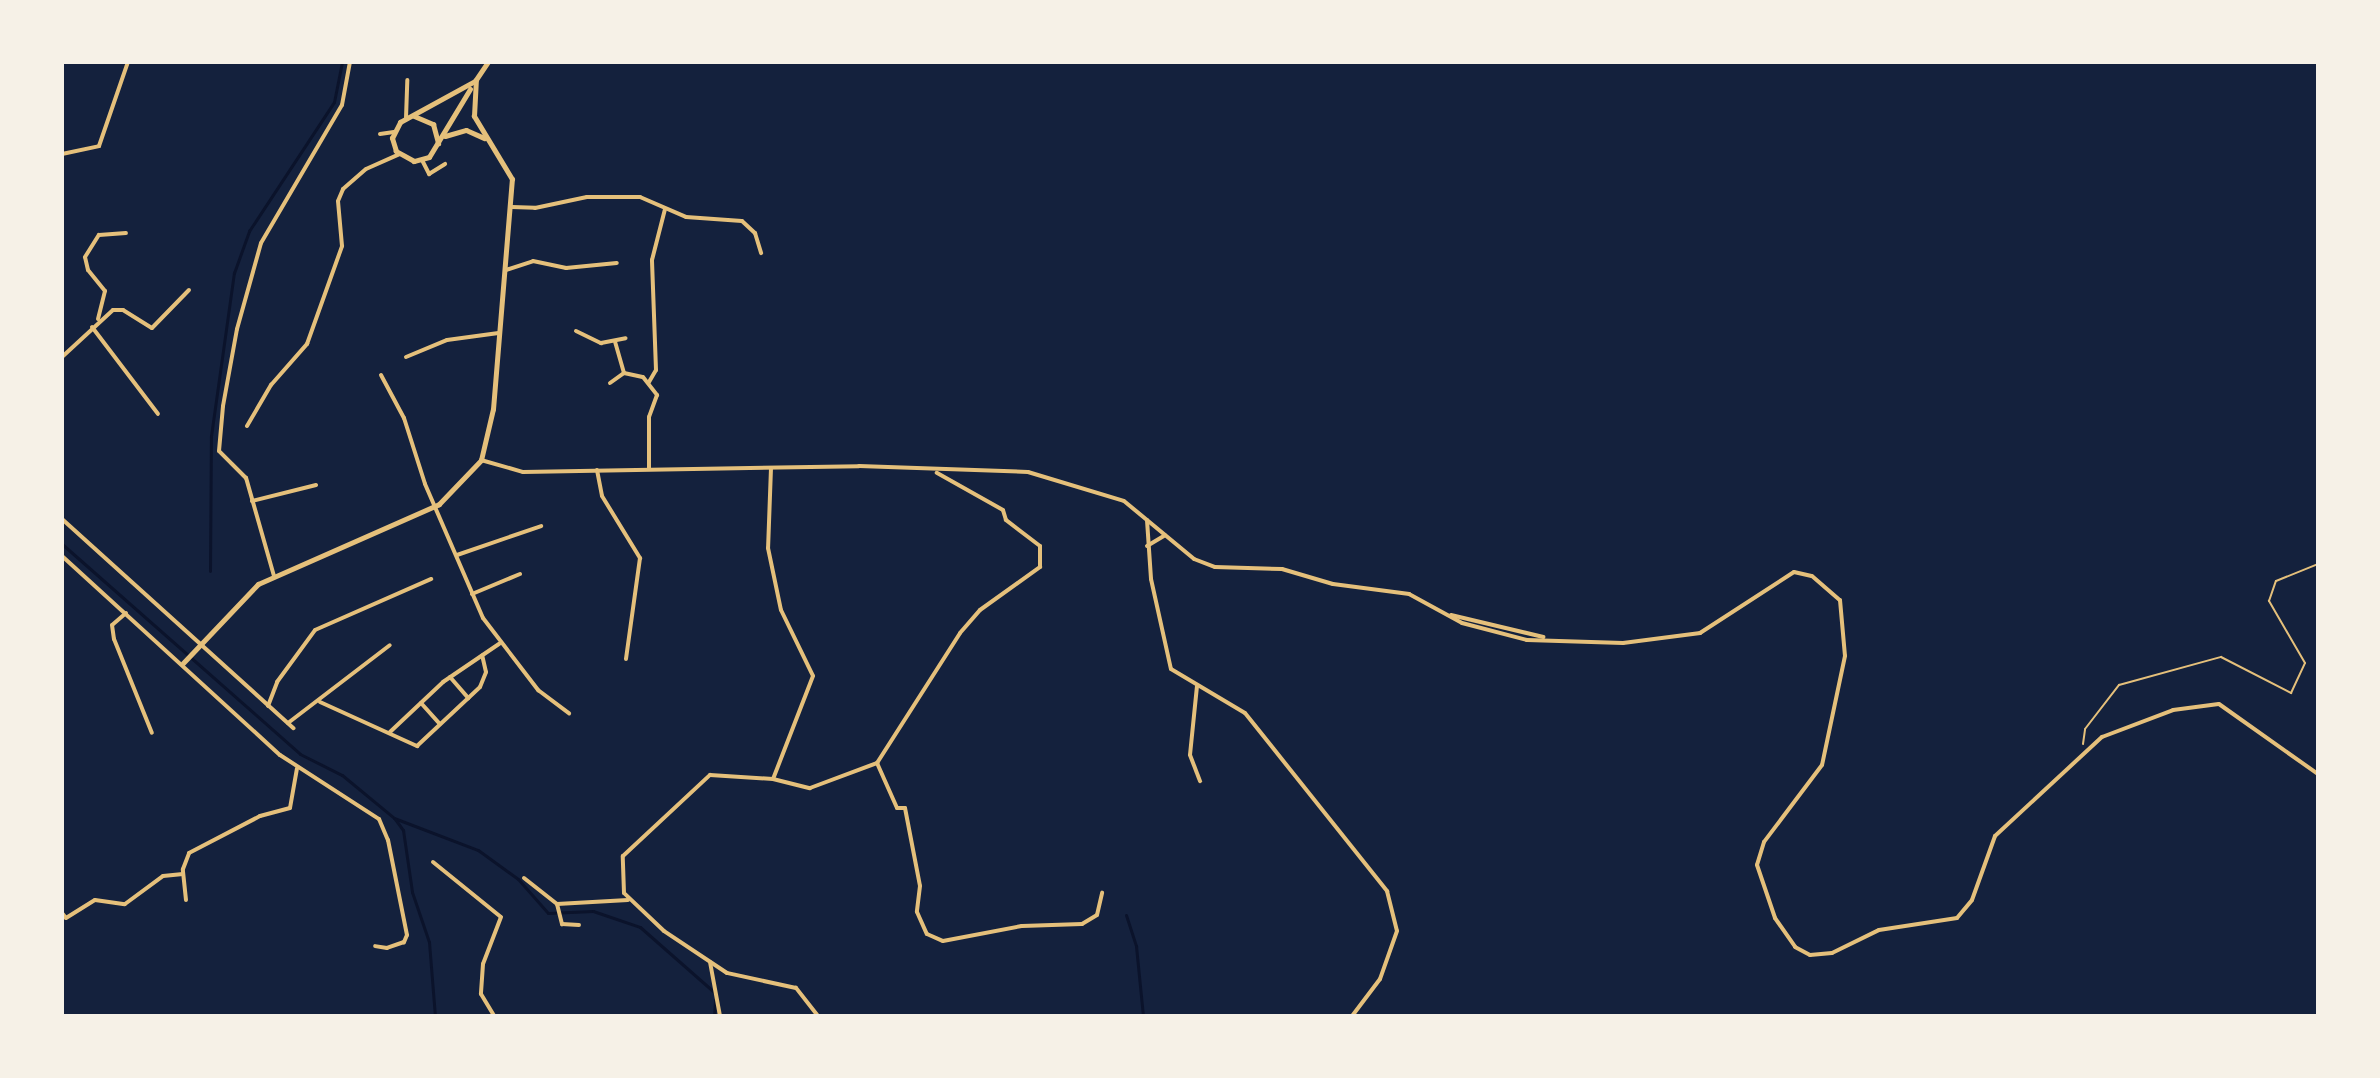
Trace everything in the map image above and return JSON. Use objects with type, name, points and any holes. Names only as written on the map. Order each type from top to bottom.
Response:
[{"type":"street","points":[[62,154],[99,146],[128,62]]},
{"type":"street","points":[[274,576],[246,478],[219,451],[237,329],[261,243],[342,105],[350,62]]},
{"type":"street","points":[[422,160],[438,146],[488,62]]},
{"type":"street","points":[[407,80],[409,117]]},
{"type":"street","points":[[380,134],[394,132],[409,117],[476,80]]},
{"type":"street","points":[[183,663],[246,593],[274,576],[435,506],[460,488],[481,460],[490,428],[512,207],[508,168],[472,110],[476,80]]},
{"type":"street","points":[[409,117],[433,124],[438,146]]},
{"type":"street","points":[[442,138],[466,130],[488,140]]},
{"type":"street","points":[[394,132],[399,154]]},
{"type":"street","points":[[247,426],[271,385],[307,344],[342,246],[338,201],[343,189],[366,169],[399,154],[422,160],[429,174],[445,164]]},
{"type":"street","points":[[512,207],[616,196],[640,197],[686,217],[742,221],[755,233],[761,253]]},
{"type":"street","points":[[649,382],[656,370],[652,260],[665,209]]},
{"type":"street","points":[[98,321],[105,291],[88,270],[85,257],[99,235],[126,233]]},
{"type":"street","points":[[506,270],[533,261],[566,268],[617,263]]},
{"type":"street","points":[[62,357],[98,321],[123,310],[152,328],[189,290]]},
{"type":"street","points":[[92,327],[158,414]]},
{"type":"street","points":[[576,331],[595,342],[614,342],[626,338]]},
{"type":"street","points":[[406,357],[447,340],[499,333]]},
{"type":"street","points":[[614,342],[624,373]]},
{"type":"street","points":[[624,373],[649,382],[658,401],[649,417],[649,469]]},
{"type":"street","points":[[610,383],[624,373]]},
{"type":"street","points":[[381,375],[404,418],[435,506],[472,594],[499,644],[544,696],[569,713]]},
{"type":"street","points":[[481,460],[506,471],[902,466],[935,472],[1028,472],[1073,482],[1124,501],[1194,559],[1215,567],[1282,569],[1333,584],[1409,594],[1444,614],[1504,637],[1623,643],[1700,633],[1794,572],[1825,583],[1840,600],[1845,656],[1823,761],[1764,842],[1757,860],[1761,886],[1775,918],[1795,947],[1810,955],[1832,953],[1879,930],[1938,925],[1960,916],[1972,900],[1995,836],[2102,737],[2173,710],[2219,704],[2318,774]]},
{"type":"street","points":[[771,468],[768,548],[781,610],[813,676],[773,779]]},
{"type":"street","points":[[597,470],[602,496],[640,558],[626,659]]},
{"type":"street","points":[[818,1016],[796,988],[727,973],[628,900],[620,886],[623,856],[710,775],[773,779],[810,788],[877,763],[960,633],[980,610],[1040,567],[1043,558],[1040,546],[1006,520],[1003,510],[935,472]]},
{"type":"street","points":[[252,501],[316,485]]},
{"type":"street","points":[[62,519],[293,728]]},
{"type":"street","points":[[1147,520],[1147,546],[1171,669],[1245,713],[1387,891],[1397,931],[1380,979],[1352,1016]]},
{"type":"street","points":[[457,555],[541,526]]},
{"type":"street","points":[[1147,546],[1165,535]]},
{"type":"street","points":[[62,556],[297,769],[379,819],[388,840],[401,919],[407,935],[404,942],[375,946]]},
{"type":"street","points":[[472,594],[520,574]]},
{"type":"street","points":[[268,706],[301,645],[324,623],[431,579]]},
{"type":"street","points":[[126,613],[112,625],[114,639],[152,733]]},
{"type":"street","points":[[1444,614],[1550,639]]},
{"type":"street","points":[[390,732],[450,677],[499,644]]},
{"type":"street","points":[[288,723],[320,702],[390,645]]},
{"type":"street","points":[[320,702],[415,746],[485,680],[482,655]]},
{"type":"street","points":[[450,677],[468,698]]},
{"type":"street","points":[[1197,686],[1190,755],[1200,781]]},
{"type":"street","points":[[421,703],[440,724]]},
{"type":"street","points":[[877,763],[897,808],[905,808],[920,886],[917,912],[927,934],[943,941],[1022,926],[1082,924],[1097,915],[1102,893]]},
{"type":"street","points":[[186,900],[183,874],[192,851],[260,816],[290,808],[297,769]]},
{"type":"street","points":[[433,862],[501,917],[483,964],[481,994],[494,1016]]},
{"type":"street","points":[[62,913],[66,918],[95,900],[125,904],[163,876],[183,874]]},
{"type":"street","points":[[524,878],[556,907],[557,920],[579,925]]},
{"type":"street","points":[[556,907],[628,900]]},
{"type":"street","points":[[710,962],[720,1016]]},
{"type":"path","points":[[2082,749],[2083,732],[2119,685],[2221,657],[2291,693],[2305,663],[2269,601],[2276,581],[2318,564]]},
{"type":"waterway","points":[[210,571],[211,436],[234,273],[249,231],[334,102],[342,62]]},
{"type":"waterway","points":[[62,544],[300,754],[342,775],[394,818],[478,850],[518,879],[548,913],[593,911],[640,927],[715,993]]},
{"type":"waterway","points":[[395,819],[403,830],[412,892],[429,942],[435,1016]]},
{"type":"waterway","points":[[1126,915],[1136,946],[1143,1016]]},
{"type":"waterway","points":[[714,1016],[715,1000]]}]
